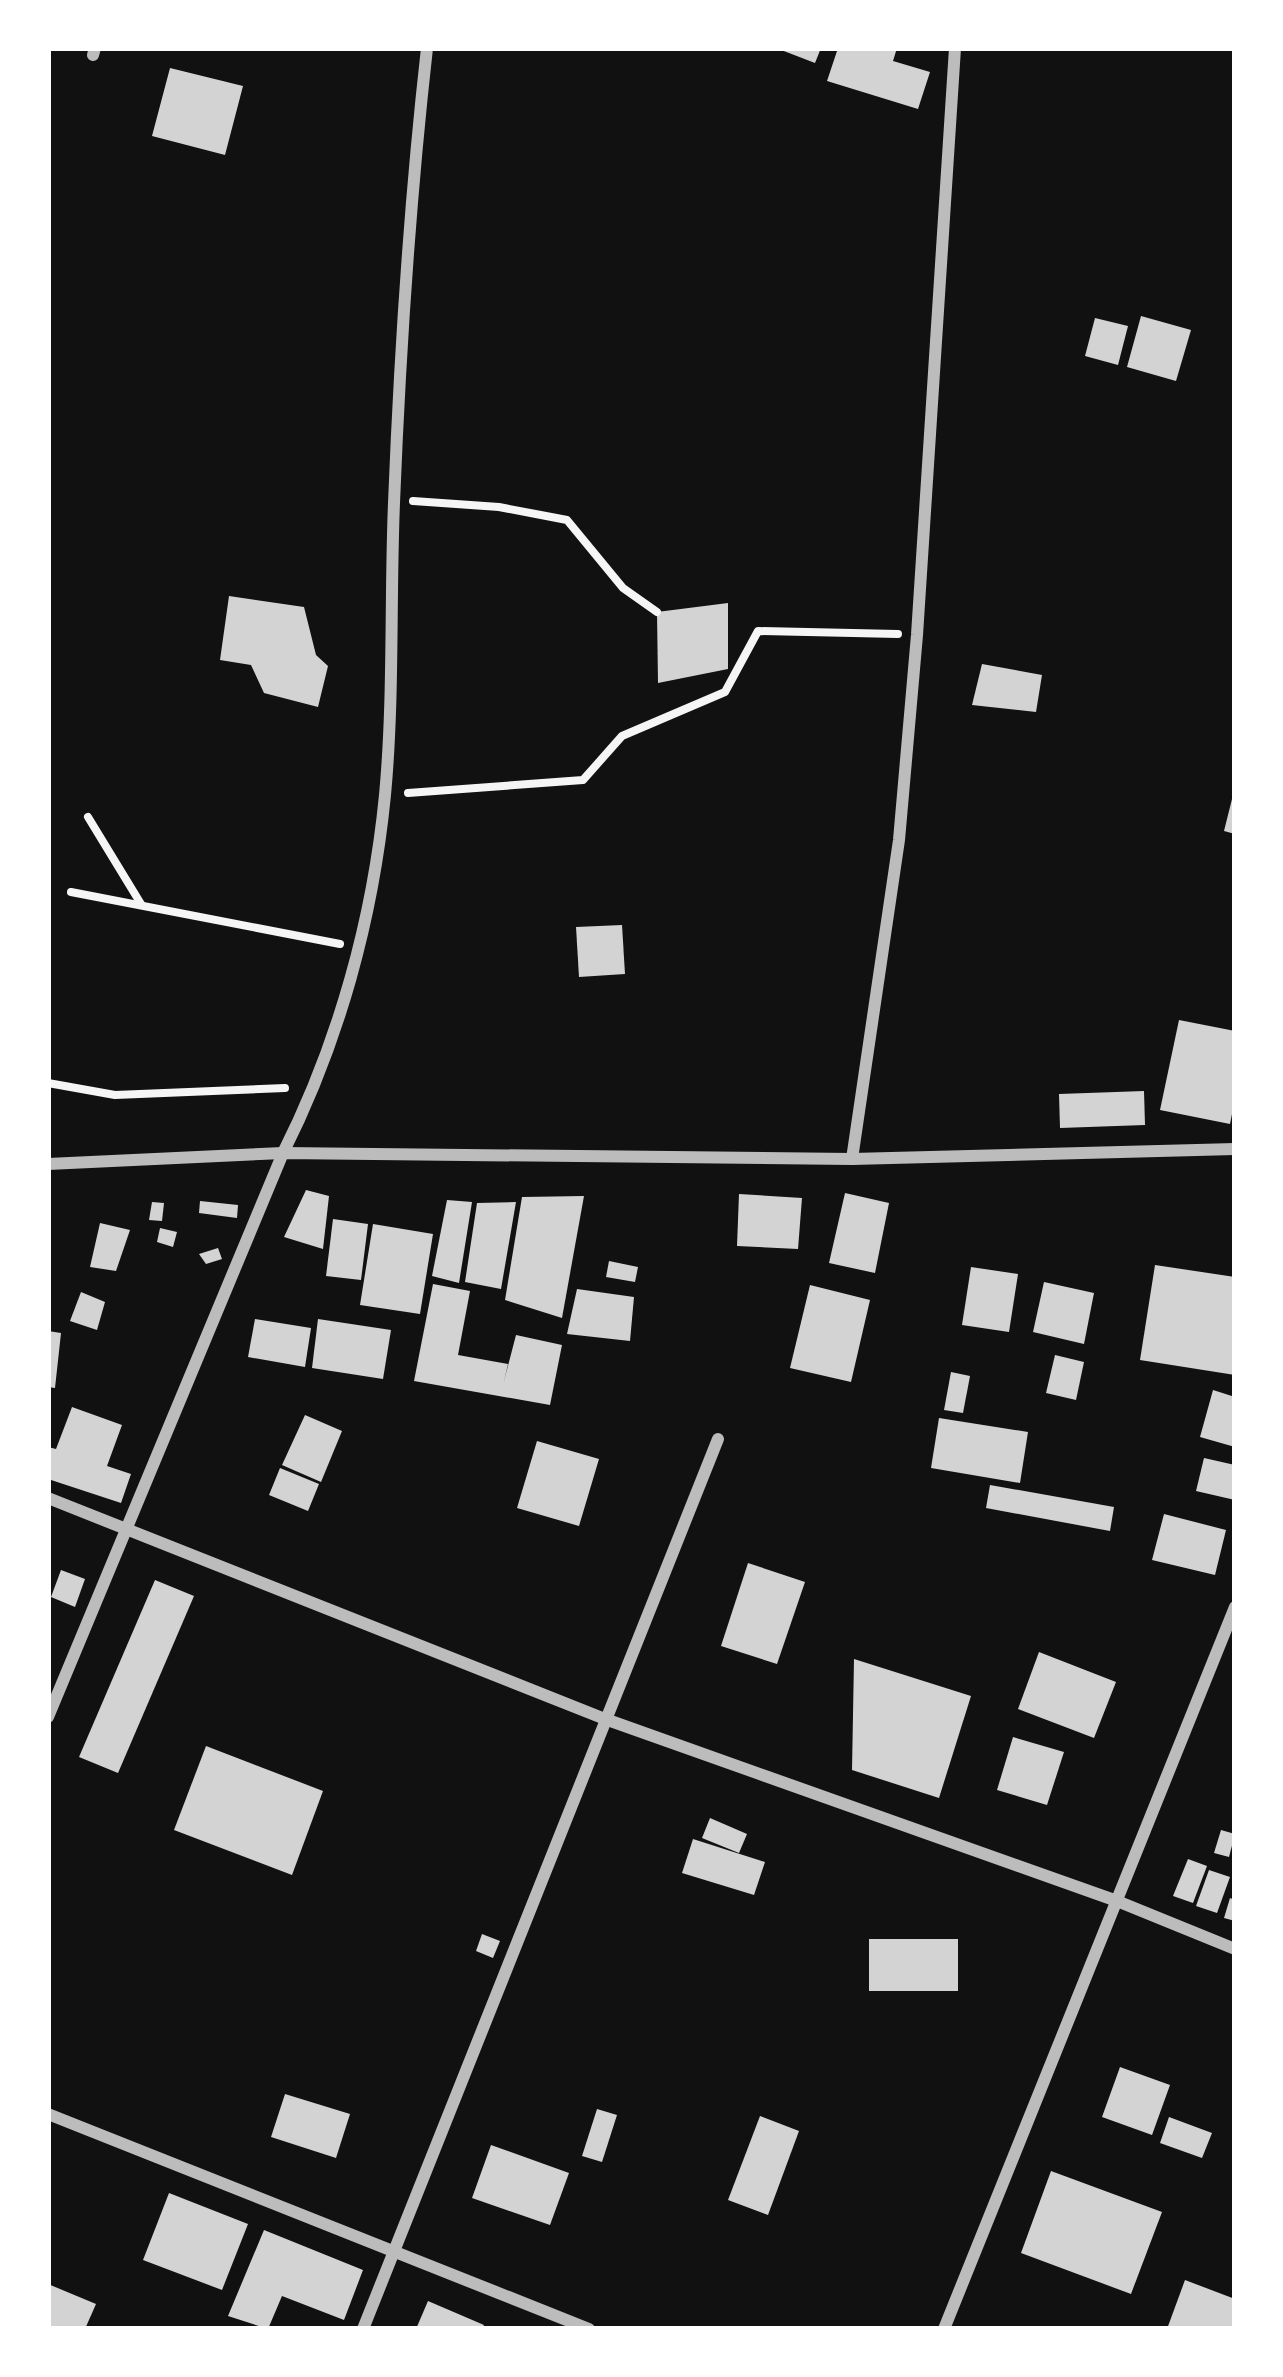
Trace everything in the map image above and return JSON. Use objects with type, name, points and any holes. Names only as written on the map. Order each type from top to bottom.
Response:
[{"type":"street","points":[[48,1718],[283,1153],[319,1082],[359,948],[385,795],[394,500],[414,164],[427,48]]},
{"type":"street","points":[[852,1159],[898,840],[917,634],[955,48]]},
{"type":"street","points":[[48,1164],[283,1153],[852,1159],[1234,1145]]},
{"type":"street","points":[[363,2329],[718,1439]]},
{"type":"street","points":[[48,1498],[605,1719],[1117,1901],[1235,1949]]},
{"type":"street","points":[[944,2329],[1235,1607]]},
{"type":"street","points":[[48,2114],[590,2329]]},
{"type":"path","points":[[394,500],[499,507],[567,520],[623,588],[657,613]]},
{"type":"path","points":[[385,795],[583,779],[622,736],[725,692],[758,631],[917,634]]},
{"type":"path","points":[[88,817],[142,905]]},
{"type":"path","points":[[71,892],[359,948]]},
{"type":"path","points":[[48,1082],[115,1095],[271,1091],[319,1082]]},
{"type":"building","points":[[776,48],[821,48],[815,63]]},
{"type":"building","points":[[838,48],[897,48],[893,61],[930,72],[918,109],[827,81]]},
{"type":"building","points":[[170,68],[243,86],[225,155],[152,136]]},
{"type":"building","points":[[1141,316],[1191,330],[1176,381],[1127,367]]},
{"type":"building","points":[[1095,318],[1128,326],[1118,365],[1085,356]]},
{"type":"building","points":[[229,596],[304,607],[316,655],[328,666],[318,707],[264,693],[251,665],[220,660]]},
{"type":"building","points":[[728,603],[728,669],[658,683],[657,612]]},
{"type":"building","points":[[982,664],[1042,675],[1036,712],[972,705]]},
{"type":"building","points":[[1235,796],[1235,834],[1224,831]]},
{"type":"building","points":[[622,925],[625,974],[579,977],[576,927]]},
{"type":"building","points":[[1179,1020],[1235,1031],[1235,1099],[1230,1124],[1160,1110]]},
{"type":"building","points":[[1144,1091],[1145,1125],[1060,1128],[1059,1094]]},
{"type":"building","points":[[306,1190],[329,1196],[323,1249],[284,1237]]},
{"type":"building","points":[[845,1193],[889,1203],[875,1273],[829,1263]]},
{"type":"building","points":[[739,1194],[802,1198],[798,1249],[737,1246]]},
{"type":"building","points":[[584,1196],[562,1318],[505,1300],[522,1197]]},
{"type":"building","points":[[447,1200],[472,1202],[459,1283],[432,1276]]},
{"type":"building","points":[[200,1201],[238,1205],[237,1218],[199,1213]]},
{"type":"building","points":[[152,1202],[164,1203],[162,1221],[149,1220]]},
{"type":"building","points":[[516,1202],[501,1289],[465,1282],[477,1203]]},
{"type":"building","points":[[333,1219],[368,1224],[361,1280],[326,1276]]},
{"type":"building","points":[[100,1223],[130,1230],[116,1271],[90,1267]]},
{"type":"building","points":[[373,1224],[433,1234],[420,1314],[360,1305]]},
{"type":"building","points":[[160,1228],[177,1232],[173,1247],[157,1242]]},
{"type":"building","points":[[218,1248],[222,1259],[206,1264],[199,1254]]},
{"type":"building","points":[[609,1261],[638,1267],[635,1282],[606,1277]]},
{"type":"building","points":[[1155,1265],[1235,1277],[1235,1375],[1140,1360]]},
{"type":"building","points":[[971,1267],[1018,1274],[1009,1332],[962,1325]]},
{"type":"building","points":[[1044,1282],[1094,1293],[1084,1344],[1033,1332]]},
{"type":"building","points":[[433,1284],[470,1291],[458,1355],[508,1364],[504,1381],[516,1335],[562,1345],[550,1405],[414,1381]]},
{"type":"building","points":[[810,1285],[870,1300],[851,1382],[790,1368]]},
{"type":"building","points":[[577,1289],[634,1297],[630,1341],[567,1334]]},
{"type":"building","points":[[81,1292],[105,1302],[97,1330],[70,1321]]},
{"type":"building","points":[[255,1319],[311,1328],[305,1367],[248,1357]]},
{"type":"building","points":[[318,1319],[391,1330],[383,1379],[312,1368]]},
{"type":"building","points":[[48,1331],[61,1333],[55,1388],[48,1387]]},
{"type":"building","points":[[1055,1355],[1084,1362],[1076,1400],[1046,1393]]},
{"type":"building","points":[[951,1372],[970,1376],[963,1413],[944,1410]]},
{"type":"building","points":[[1213,1390],[1235,1397],[1235,1447],[1200,1437]]},
{"type":"building","points":[[72,1407],[122,1425],[107,1466],[131,1474],[121,1503],[48,1479],[48,1447],[56,1449]]},
{"type":"building","points":[[305,1415],[342,1431],[321,1482],[282,1465]]},
{"type":"building","points":[[939,1418],[1028,1432],[1020,1483],[931,1468]]},
{"type":"building","points":[[537,1441],[599,1459],[579,1526],[517,1508]]},
{"type":"building","points":[[1204,1458],[1235,1465],[1235,1500],[1196,1491]]},
{"type":"building","points":[[280,1468],[319,1484],[308,1511],[269,1495]]},
{"type":"building","points":[[990,1485],[1114,1507],[1110,1531],[986,1508]]},
{"type":"building","points":[[1164,1514],[1226,1530],[1215,1575],[1152,1560]]},
{"type":"building","points":[[748,1563],[805,1582],[777,1664],[721,1646]]},
{"type":"building","points":[[61,1570],[85,1579],[75,1607],[51,1597]]},
{"type":"building","points":[[155,1580],[194,1596],[118,1773],[79,1757]]},
{"type":"building","points":[[1039,1652],[1116,1682],[1094,1738],[1018,1709]]},
{"type":"building","points":[[854,1659],[971,1696],[939,1798],[852,1770]]},
{"type":"building","points":[[1013,1737],[1064,1752],[1047,1805],[997,1790]]},
{"type":"building","points":[[206,1746],[323,1791],[292,1875],[174,1830]]},
{"type":"building","points":[[710,1818],[747,1834],[739,1853],[702,1838]]},
{"type":"building","points":[[1221,1830],[1235,1834],[1229,1857],[1214,1853]]},
{"type":"building","points":[[693,1839],[765,1862],[754,1895],[682,1873]]},
{"type":"building","points":[[1188,1859],[1207,1866],[1193,1903],[1173,1896]]},
{"type":"building","points":[[1209,1870],[1230,1877],[1217,1913],[1196,1906]]},
{"type":"building","points":[[1230,1898],[1235,1900],[1235,1921],[1224,1918]]},
{"type":"building","points":[[482,1934],[500,1941],[493,1958],[476,1951]]},
{"type":"building","points":[[869,1939],[958,1939],[958,1991],[869,1991]]},
{"type":"building","points":[[1120,2067],[1170,2085],[1152,2135],[1102,2117]]},
{"type":"building","points":[[285,2094],[350,2114],[336,2158],[271,2137]]},
{"type":"building","points":[[597,2109],[617,2115],[602,2162],[582,2156]]},
{"type":"building","points":[[760,2116],[799,2131],[768,2215],[728,2200]]},
{"type":"building","points":[[1169,2117],[1212,2133],[1202,2158],[1160,2143]]},
{"type":"building","points":[[491,2145],[569,2173],[550,2225],[472,2198]]},
{"type":"building","points":[[1051,2171],[1162,2212],[1131,2294],[1021,2253]]},
{"type":"building","points":[[169,2193],[248,2224],[222,2290],[143,2260]]},
{"type":"building","points":[[264,2230],[363,2270],[344,2320],[282,2296],[268,2329],[228,2316]]},
{"type":"building","points":[[1185,2280],[1235,2299],[1235,2329],[1167,2329]]},
{"type":"building","points":[[48,2284],[96,2304],[85,2329],[48,2329]]},
{"type":"building","points":[[428,2301],[484,2325],[482,2329],[416,2329]]}]
